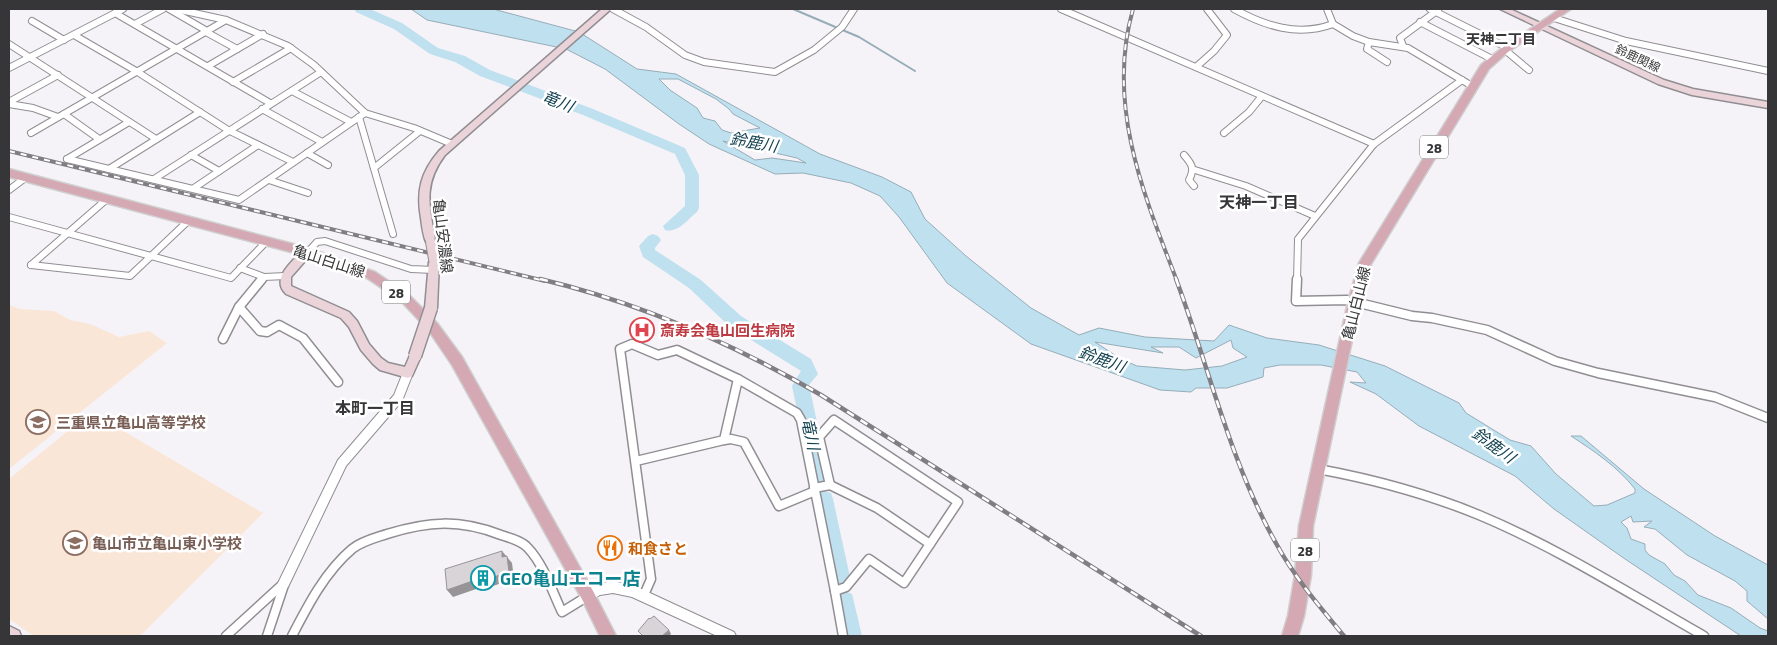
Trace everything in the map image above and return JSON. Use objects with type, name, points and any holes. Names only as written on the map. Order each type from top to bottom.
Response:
[{"type":"main road","name":"鈴鹿関線","points":[[1504,9],[1661,82],[1692,92],[1768,105]]},
{"type":"main road","name":"亀山白山線","points":[[1290,636],[1296,616],[1303,575],[1306,526],[1318,466],[1365,263],[1472,86],[1492,59],[1566,9]]},
{"type":"main road","name":"亀山安濃線","points":[[408,373],[431,308],[434,266],[423,194],[424,182],[432,164],[454,142],[603,12]]},
{"type":"main road","name":"亀山白山線","points":[[9,173],[308,252],[371,275],[405,298],[445,341],[466,375],[588,596],[608,636]]},
{"type":"main road","points":[[308,252],[286,276],[285,284],[290,291],[345,315],[353,324],[372,356],[384,367],[408,373]]},
{"type":"main road","points":[[9,633],[14,636]]},
{"type":"street","points":[[9,68],[123,9]]},
{"type":"street","points":[[135,24],[163,9]]},
{"type":"street","points":[[169,9],[237,49]]},
{"type":"street","points":[[176,9],[226,20],[263,34],[291,48],[321,72],[362,115],[374,168],[393,234]]},
{"type":"street","points":[[613,9],[646,27],[685,55],[704,62],[775,72],[805,57],[840,29],[854,9]]},
{"type":"street","points":[[1061,9],[1374,144]]},
{"type":"street","points":[[1196,67],[1214,51],[1227,35],[1207,9]]},
{"type":"street","points":[[1234,9],[1264,25],[1304,31],[1333,24],[1369,42],[1403,46],[1472,86]]},
{"type":"street","points":[[1327,9],[1333,24]]},
{"type":"street","points":[[1403,46],[1400,38],[1435,10],[1506,49],[1529,70]]},
{"type":"street","points":[[116,13],[270,103]]},
{"type":"street","points":[[1554,18],[1626,41],[1768,71]]},
{"type":"street","points":[[32,133],[226,20]]},
{"type":"street","points":[[32,21],[64,40]]},
{"type":"street","points":[[1420,22],[1492,59]]},
{"type":"street","points":[[208,66],[263,34]]},
{"type":"street","points":[[74,35],[136,71],[228,130],[293,162]]},
{"type":"street","points":[[1369,42],[1367,49],[1387,62]]},
{"type":"street","points":[[9,44],[156,139]]},
{"type":"street","points":[[233,82],[291,48]]},
{"type":"street","points":[[154,179],[321,72]]},
{"type":"street","points":[[9,103],[58,76]]},
{"type":"street","points":[[1462,80],[1374,144],[1315,216],[1298,239],[1296,300],[1347,300],[1354,304],[1487,330],[1555,361],[1617,377],[1715,397],[1768,418]]},
{"type":"street","points":[[292,90],[351,122]]},
{"type":"street","points":[[1224,133],[1250,112],[1262,96]]},
{"type":"street","points":[[9,103],[61,115],[99,140]]},
{"type":"street","points":[[262,109],[322,142]]},
{"type":"street","points":[[109,169],[200,112]]},
{"type":"street","points":[[129,122],[67,159],[239,200],[362,115],[454,142]]},
{"type":"street","points":[[374,168],[420,131]]},
{"type":"street","points":[[194,188],[258,145]]},
{"type":"street","points":[[307,153],[328,165]]},
{"type":"street","points":[[1184,154],[1194,166],[1195,170],[1190,180],[1194,186]]},
{"type":"street","points":[[191,155],[219,171]]},
{"type":"street","points":[[1195,170],[1246,186],[1315,216]]},
{"type":"street","points":[[9,190],[25,178]]},
{"type":"street","points":[[269,180],[308,193]]},
{"type":"street","points":[[107,199],[31,265],[130,276],[188,221]]},
{"type":"street","points":[[9,217],[231,278],[266,242]]},
{"type":"street","points":[[308,252],[317,242],[325,241],[411,269],[434,266]]},
{"type":"street","points":[[240,268],[264,277],[286,276]]},
{"type":"street","points":[[223,339],[239,306],[264,277]]},
{"type":"street","points":[[239,306],[260,331],[267,332],[279,325],[303,338],[338,382]]},
{"type":"street","points":[[644,595],[651,579],[620,349],[623,346],[632,344],[658,355],[678,350],[738,379],[797,413],[801,420],[843,636]]},
{"type":"street","points":[[267,636],[284,584],[342,463],[398,398],[408,373]]},
{"type":"street","points":[[724,440],[738,379]]},
{"type":"street","points":[[830,485],[819,437],[834,420],[958,502],[904,583],[869,558],[846,587],[835,591]]},
{"type":"street","points":[[636,461],[724,440],[731,439],[744,442],[778,506],[830,485],[877,508],[930,544]]},
{"type":"street","points":[[1318,466],[1479,515],[1566,556],[1704,636]]},
{"type":"street","points":[[292,636],[315,592],[330,572],[352,549],[367,541],[428,522],[459,522],[480,526],[523,544],[532,554],[562,612],[598,590],[613,587],[628,589],[730,636]]},
{"type":"street","points":[[226,636],[284,584]]},
{"type":"shaded area","name":"三重県立亀山高等学校","points":[[9,305],[20,309],[54,311],[70,320],[90,324],[119,337],[149,331],[167,343],[9,469]]},
{"type":"shaded area","name":"亀山市立亀山東小学校","points":[[98,416],[263,513],[140,636],[34,636],[9,619],[9,479],[80,421]]},
{"type":"water","name":"鈴鹿川","points":[[411,9],[493,9],[579,32],[637,69],[676,74],[820,154],[882,177],[911,192],[925,219],[966,256],[1031,308],[1079,335],[1099,328],[1145,337],[1214,341],[1229,325],[1267,338],[1319,345],[1385,366],[1459,403],[1466,413],[1510,440],[1531,446],[1556,474],[1594,506],[1607,505],[1635,493],[1635,489],[1613,467],[1571,436],[1581,436],[1644,489],[1715,536],[1768,565],[1768,619],[1747,601],[1747,591],[1735,581],[1687,555],[1655,529],[1644,527],[1652,521],[1633,522],[1631,516],[1621,522],[1627,528],[1631,539],[1645,544],[1645,550],[1649,555],[1665,564],[1674,575],[1685,581],[1698,595],[1731,608],[1760,628],[1768,631],[1768,636],[1741,636],[1554,509],[1515,476],[1419,426],[1376,394],[1350,382],[1366,383],[1357,372],[1321,365],[1280,365],[1264,368],[1263,377],[1227,388],[1196,388],[1191,392],[1160,390],[1031,344],[947,283],[899,217],[880,196],[851,183],[803,173],[775,174],[709,144],[605,69],[566,49],[427,20]],"holes":[[[659,79],[678,79],[716,99],[733,114],[760,128],[731,133],[722,130],[715,121],[703,118],[697,108],[670,90]],[[723,141],[797,158],[806,163],[772,158],[755,160]],[[1231,340],[1233,348],[1247,357],[1222,366],[1185,370],[1137,366],[1121,359],[1095,342],[1163,353],[1151,347],[1179,347],[1196,358]]]},
{"type":"building","points":[[502,551],[502,557],[507,556],[509,572],[479,582],[478,579],[447,590],[445,569]]},
{"type":"building","points":[[654,616],[669,630],[662,636],[643,636],[638,631],[649,618]]},
{"type":"waterway","name":"竜川","points":[[360,9],[398,26],[434,51],[460,59],[485,73],[588,112],[680,151],[692,175],[692,208],[670,226]]},
{"type":"waterway","points":[[793,9],[859,37],[915,71]]},
{"type":"waterway","name":"竜川","points":[[653,240],[647,246],[648,253],[695,284],[735,321],[805,364],[810,374],[804,380]]},
{"type":"waterway","name":"竜川","points":[[801,386],[821,482]]},
{"type":"waterway","name":"竜川","points":[[824,499],[840,577]]},
{"type":"waterway","name":"竜川","points":[[845,601],[852,636]]},
{"type":"railway","points":[[1133,9],[1126,44],[1124,79],[1126,114],[1132,148],[1141,181],[1177,281]]},
{"type":"railway","points":[[9,151],[545,281]]},
{"type":"railway","points":[[540,279],[614,300],[685,326],[788,376],[821,395],[1201,636]]},
{"type":"railway","points":[[1176,279],[1233,448],[1261,514],[1292,569],[1344,636]]},
{"type":"place","name":"斎寿会亀山回生病院","points":[[642,330]]},
{"type":"place","name":"三重県立亀山高等学校","points":[[38,422]]},
{"type":"place","name":"亀山市立亀山東小学校","points":[[75,543]]},
{"type":"place","name":"和食さと","points":[[610,548]]},
{"type":"place","name":"GEO亀山エコー店","points":[[483,578]]},
{"type":"district","name":"天神二丁目","points":[[1501,38]]},
{"type":"district","name":"天神一丁目","points":[[1259,202]]},
{"type":"district","name":"本町一丁目","points":[[375,408]]}]
